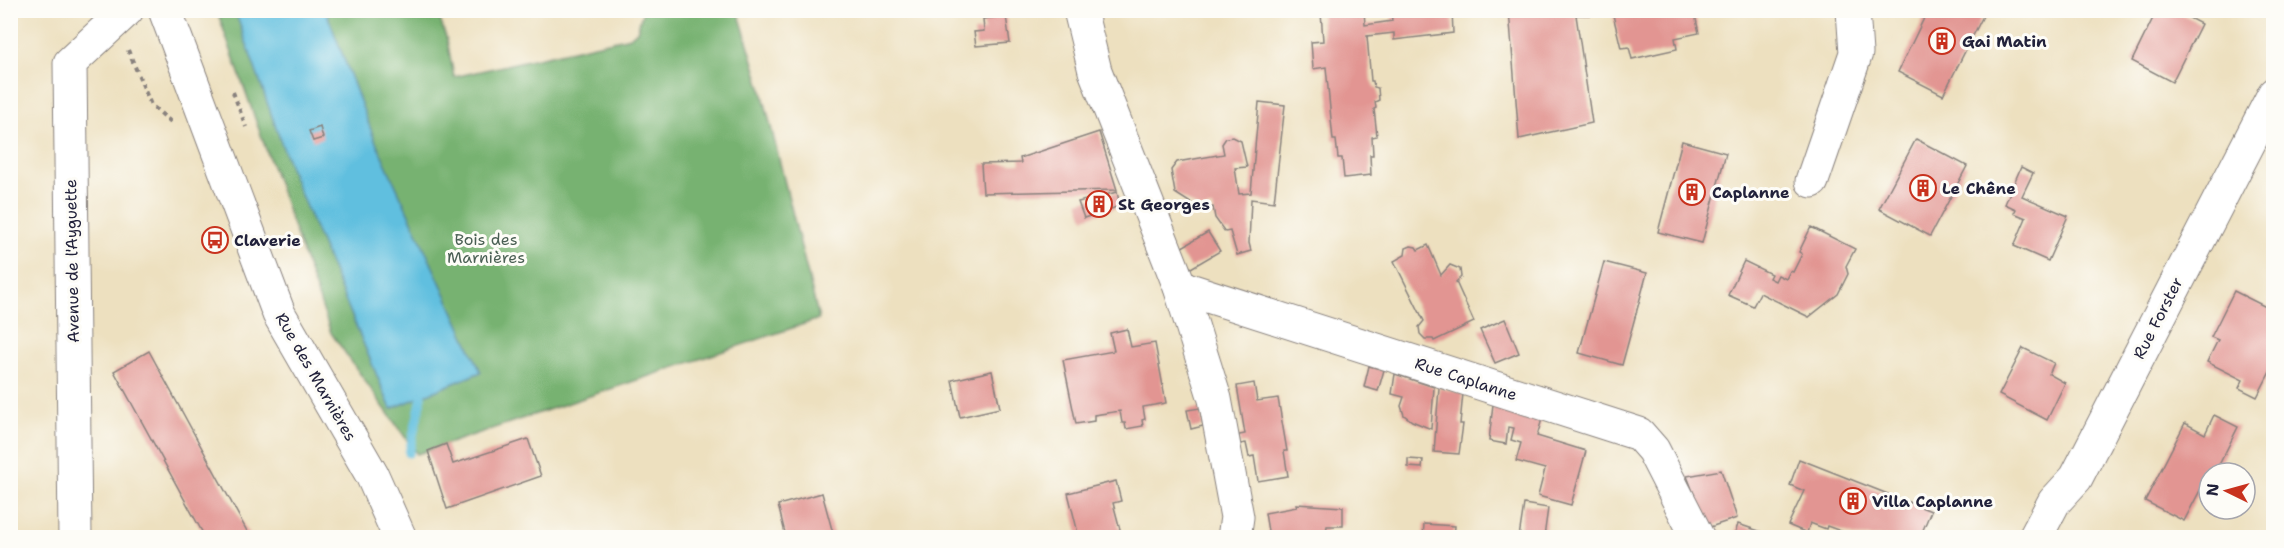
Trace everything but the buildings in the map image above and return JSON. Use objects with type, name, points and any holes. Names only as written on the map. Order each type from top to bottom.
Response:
[{"type":"street","name":"Avenue de l'Ayguette","points":[[75,537],[70,63],[127,10]]},
{"type":"street","name":"Rue des Marnières","points":[[165,10],[279,314],[372,475],[400,537]]},
{"type":"street","points":[[1080,10],[1095,71],[1180,287],[1215,399],[1238,517],[1234,537]]},
{"type":"street","points":[[1812,181],[1857,53],[1853,10]]},
{"type":"street","name":"Rue Forster","points":[[2035,537],[2054,502],[2076,478],[2274,94]]},
{"type":"street","name":"Rue Caplanne","points":[[1180,287],[1639,434],[1653,450],[1698,537]]},
{"type":"path","points":[[231,88],[246,129]]},
{"type":"green space","name":"Bois des Marnières","points":[[217,11],[437,11],[447,40],[454,77],[630,37],[637,31],[643,11],[738,11],[761,87],[819,319],[417,454],[331,333]]},
{"type":"water","points":[[235,11],[326,11],[374,138],[481,372],[391,409],[293,176]]},
{"type":"waterway","points":[[409,453],[422,397],[419,384]]},
{"type":"place","name":"Gai Matin","points":[[1942,41]]},
{"type":"place","name":"Le Chêne","points":[[1923,188]]},
{"type":"place","name":"Caplanne","points":[[1692,192]]},
{"type":"place","name":"St Georges","points":[[1099,204]]},
{"type":"place","name":"Claverie","points":[[215,240]]},
{"type":"place","name":"Villa Caplanne","points":[[1853,501]]}]
